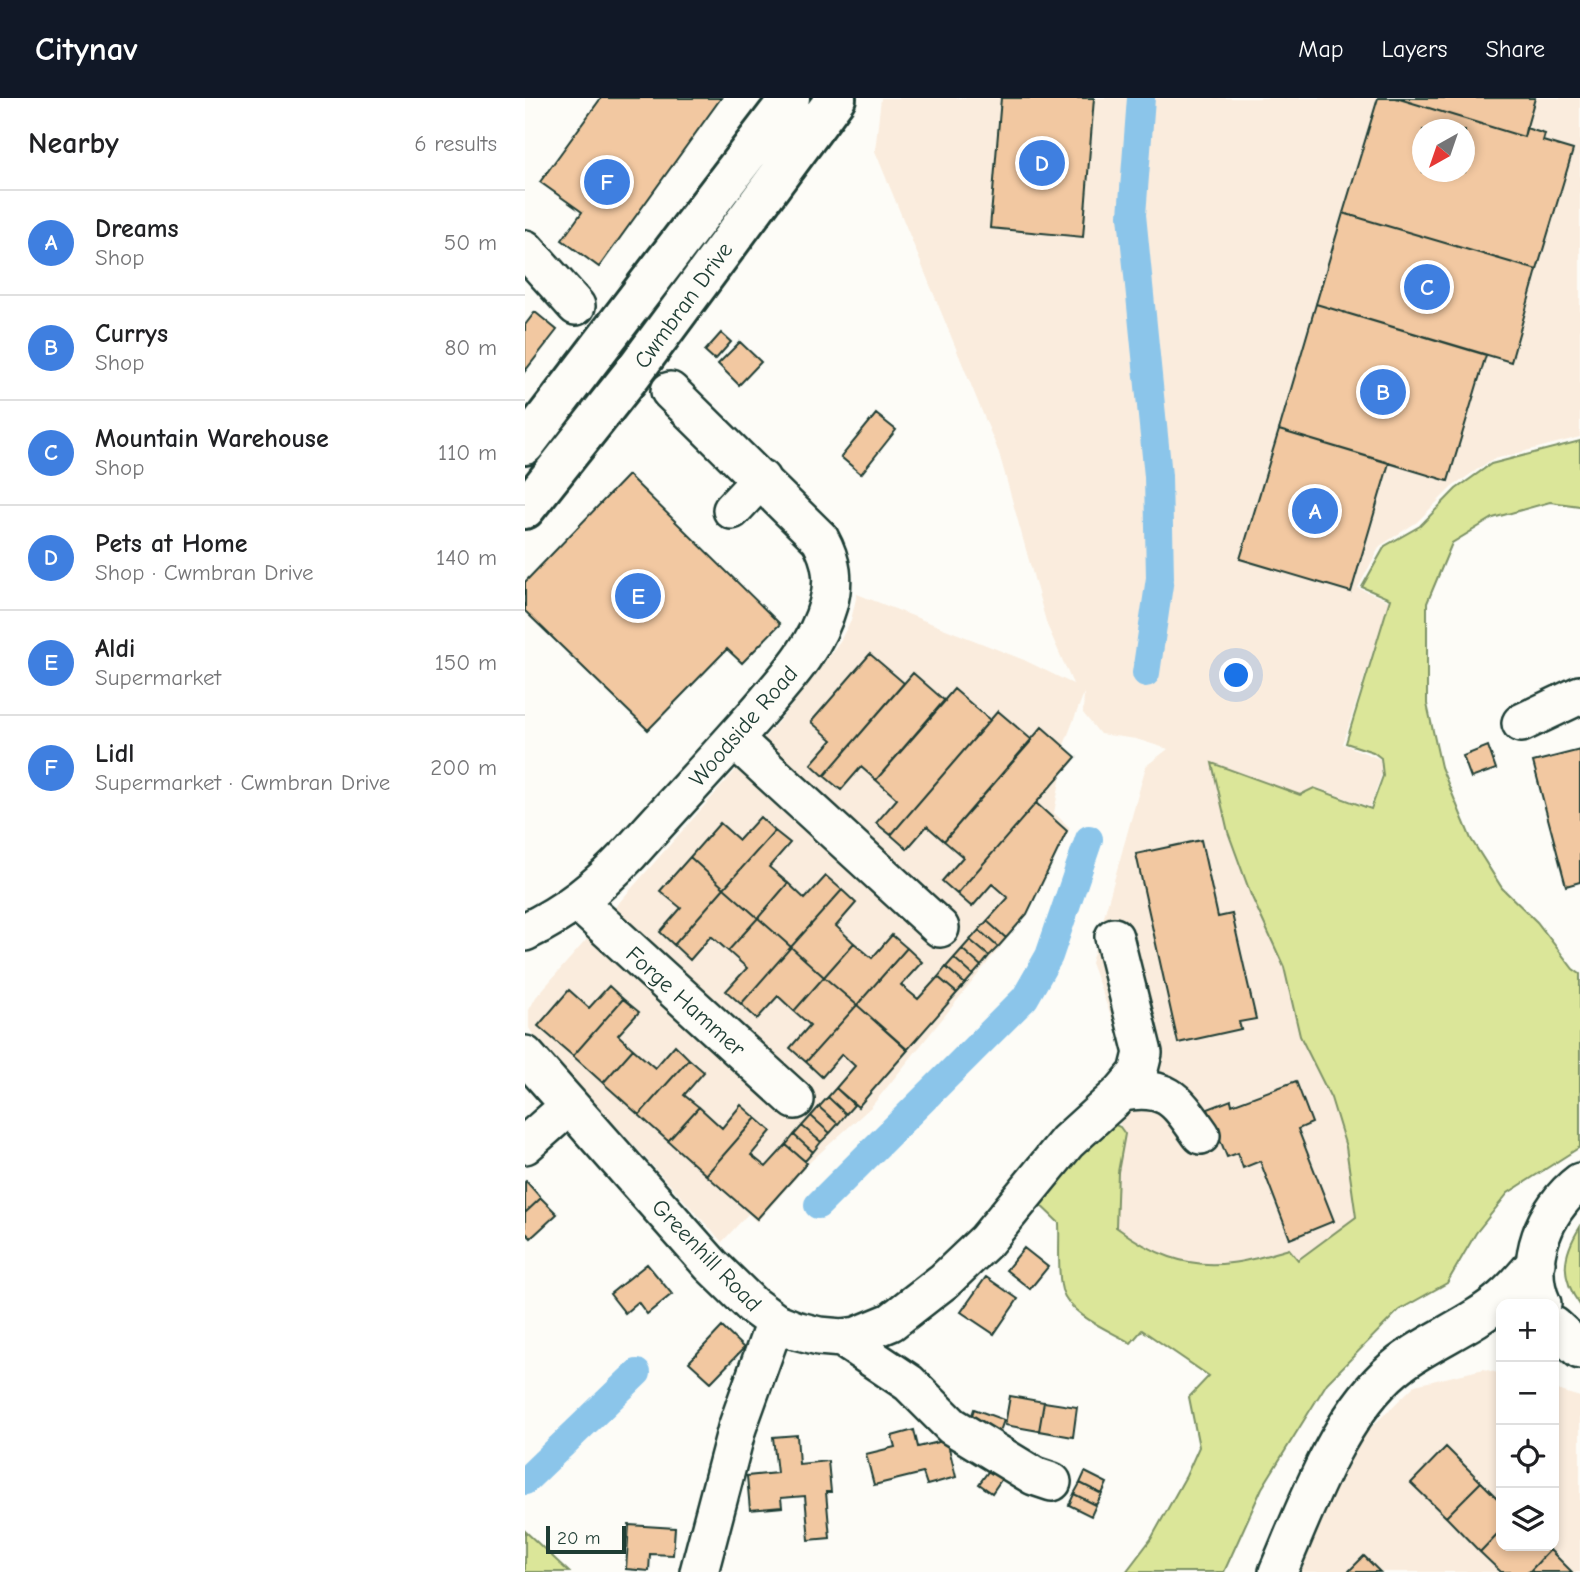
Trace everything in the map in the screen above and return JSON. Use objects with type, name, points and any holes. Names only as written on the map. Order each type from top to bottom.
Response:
[{"type":"main road","name":"Cwmbran Drive","points":[[525,445],[790,98]]},
{"type":"main road","name":"Cwmbran Drive","points":[[525,509],[632,374],[837,98]]},
{"type":"street","points":[[525,249],[576,306]]},
{"type":"street","name":"Woodside Road","points":[[525,932],[578,902],[605,880],[734,739],[804,656],[821,626],[832,586],[832,569],[820,539],[670,391]]},
{"type":"street","points":[[732,510],[761,479]]},
{"type":"street","points":[[1521,723],[1580,695]]},
{"type":"street","points":[[734,739],[940,928]]},
{"type":"street","name":"Forge Hammer","points":[[578,902],[795,1100]]},
{"type":"street","name":"Greenhill Road","points":[[525,1055],[711,1265],[752,1305],[775,1322],[819,1336],[842,1338],[871,1332],[909,1310],[945,1280],[986,1241],[1067,1142],[1122,1092],[1138,1073],[1143,1053],[1114,937]]},
{"type":"street","points":[[1122,1092],[1147,1088],[1167,1095],[1183,1110],[1201,1135]]},
{"type":"street","points":[[525,1145],[569,1105]]},
{"type":"street","points":[[1539,1299],[1536,1263],[1538,1243],[1547,1219],[1567,1192],[1580,1182]]},
{"type":"street","points":[[1279,1572],[1312,1494],[1360,1405],[1387,1376],[1415,1352],[1503,1298],[1536,1263]]},
{"type":"street","points":[[699,1572],[737,1428],[775,1322]]},
{"type":"street","points":[[1453,1331],[1496,1329]]},
{"type":"street","points":[[842,1338],[909,1383],[952,1426],[1034,1476],[1052,1482]]},
{"type":"shaded area","points":[[881,98],[1580,98],[1580,437],[1491,460],[1452,487],[1417,522],[1380,546],[1358,588],[1389,601],[1343,744],[1380,759],[1382,773],[1370,807],[1315,787],[1300,795],[1212,764],[1251,895],[1284,967],[1300,1036],[1331,1098],[1346,1147],[1356,1217],[1298,1261],[1289,1249],[1231,1263],[1190,1264],[1145,1248],[1116,1227],[1118,1172],[1125,1134],[1106,1098],[1122,1066],[1120,1040],[1091,963],[1146,766],[1168,749],[1136,739],[1100,734],[1083,713],[1084,693],[1064,745],[1076,757],[1061,776],[1054,813],[1070,828],[1027,914],[871,1107],[811,1161],[757,1222],[748,1214],[722,1242],[529,1028],[529,1010],[536,997],[778,722],[810,682],[840,641],[851,620],[857,594],[1024,660],[1073,684],[1047,625],[999,453],[875,151]]},
{"type":"shaded area","points":[[1484,1369],[1496,1373],[1496,1551],[1559,1551],[1559,1391],[1580,1397],[1580,1572],[1297,1572],[1308,1541],[1357,1441],[1415,1385]]},
{"type":"green space","points":[[1580,441],[1580,506],[1550,502],[1493,518],[1452,543],[1427,603],[1427,704],[1441,767],[1471,839],[1502,888],[1537,922],[1573,969],[1580,974],[1580,1147],[1508,1193],[1476,1233],[1447,1283],[1399,1310],[1327,1383],[1262,1488],[1224,1572],[1126,1572],[1151,1539],[1199,1447],[1189,1397],[1209,1376],[1142,1330],[1131,1343],[1091,1321],[1073,1307],[1066,1299],[1060,1283],[1059,1223],[1034,1199],[1111,1123],[1120,1127],[1125,1134],[1118,1172],[1116,1227],[1142,1244],[1170,1257],[1199,1264],[1231,1263],[1289,1249],[1298,1260],[1356,1217],[1346,1147],[1331,1098],[1300,1036],[1284,967],[1251,895],[1228,832],[1212,763],[1300,795],[1314,788],[1371,809],[1383,776],[1381,758],[1373,752],[1346,743],[1390,599],[1362,587],[1385,546],[1420,526],[1456,489],[1491,464]]},
{"type":"green space","points":[[1580,1227],[1580,1305],[1569,1285],[1566,1266],[1570,1247]]},
{"type":"green space","points":[[525,1531],[569,1572],[525,1572]]},
{"type":"building","points":[[601,98],[721,98],[599,267],[562,240],[582,212],[540,182]]},
{"type":"building","points":[[1001,98],[1094,98],[1083,237],[990,228]]},
{"type":"building","points":[[1378,98],[1396,98],[1465,119],[1412,119],[1412,182],[1475,182],[1475,122],[1524,137],[1526,128],[1545,134],[1543,141],[1573,150],[1537,270],[1343,213]]},
{"type":"building","points":[[1396,98],[1535,98],[1524,137],[1475,122],[1475,119],[1465,119]]},
{"type":"building","points":[[1343,213],[1537,270],[1511,362],[1316,304]]},
{"type":"building","points":[[1316,304],[1486,355],[1448,481],[1279,430]]},
{"type":"building","points":[[535,312],[557,330],[525,371],[525,325]]},
{"type":"building","points":[[721,333],[731,342],[715,360],[705,351]]},
{"type":"building","points":[[740,342],[761,362],[739,385],[718,364]]},
{"type":"building","points":[[876,414],[896,430],[861,474],[841,457]]},
{"type":"building","points":[[1279,430],[1389,463],[1351,592],[1240,559]]},
{"type":"building","points":[[628,475],[780,624],[742,663],[727,649],[648,730],[525,611],[525,582]]},
{"type":"building","points":[[870,654],[904,683],[824,776],[811,764],[832,740],[811,722]]},
{"type":"building","points":[[913,673],[945,701],[876,780],[861,767],[841,790],[824,776]]},
{"type":"building","points":[[954,689],[990,720],[891,835],[876,823],[897,799],[876,780]]},
{"type":"building","points":[[998,711],[1032,740],[944,841],[927,826],[907,849],[891,835]]},
{"type":"building","points":[[1042,727],[1076,757],[957,894],[942,881],[963,857],[944,841]]},
{"type":"building","points":[[1488,746],[1496,769],[1471,778],[1463,756]]},
{"type":"building","points":[[1580,750],[1580,882],[1566,886],[1533,762]]},
{"type":"building","points":[[1036,803],[1067,831],[1027,914],[1006,938],[987,921],[1008,898],[992,884],[972,907],[957,894]]},
{"type":"building","points":[[760,817],[775,831],[724,888],[690,857],[720,823],[739,840]]},
{"type":"building","points":[[775,831],[790,843],[769,867],[788,883],[758,918],[724,888]]},
{"type":"building","points":[[1201,840],[1218,917],[1232,914],[1256,1019],[1239,1022],[1241,1029],[1178,1043],[1136,854]]},
{"type":"building","points":[[690,857],[724,888],[674,945],[660,932],[681,908],[660,891]]},
{"type":"building","points":[[826,876],[842,890],[791,947],[758,918],[788,883],[805,899]]},
{"type":"building","points":[[724,888],[758,918],[728,951],[711,936],[690,960],[674,945]]},
{"type":"building","points":[[842,890],[856,903],[836,926],[854,943],[824,977],[791,947]]},
{"type":"building","points":[[758,918],[791,947],[741,1004],[726,991],[747,968],[728,951]]},
{"type":"building","points":[[987,921],[1006,938],[998,947],[979,930]]},
{"type":"building","points":[[979,930],[998,947],[989,956],[970,940]]},
{"type":"building","points":[[892,935],[907,948],[857,1005],[824,977],[854,943],[872,958]]},
{"type":"building","points":[[970,940],[989,956],[981,966],[962,949]]},
{"type":"building","points":[[791,947],[824,977],[794,1011],[778,996],[757,1019],[741,1004]]},
{"type":"building","points":[[907,948],[922,962],[901,985],[918,999],[938,977],[957,993],[907,1050],[857,1005]]},
{"type":"building","points":[[962,949],[981,966],[973,975],[954,958]]},
{"type":"building","points":[[954,958],[973,975],[965,984],[946,967]]},
{"type":"building","points":[[946,967],[965,984],[957,993],[938,977]]},
{"type":"building","points":[[824,977],[857,1005],[806,1062],[790,1048],[810,1025],[794,1011]]},
{"type":"building","points":[[609,986],[623,999],[573,1056],[538,1026],[569,990],[589,1008]]},
{"type":"building","points":[[623,999],[639,1012],[618,1035],[633,1049],[603,1083],[573,1056]]},
{"type":"building","points":[[857,1005],[908,1050],[858,1107],[836,1088],[855,1066],[842,1054],[822,1077],[806,1062]]},
{"type":"building","points":[[675,1045],[689,1059],[639,1115],[603,1083],[633,1049],[655,1068]]},
{"type":"building","points":[[689,1059],[704,1072],[684,1095],[699,1107],[668,1141],[639,1115]]},
{"type":"building","points":[[1296,1081],[1312,1123],[1298,1129],[1334,1221],[1290,1239],[1260,1161],[1243,1168],[1238,1153],[1227,1157],[1208,1109],[1231,1100],[1232,1105]]},
{"type":"building","points":[[836,1088],[854,1105],[846,1114],[828,1097]]},
{"type":"building","points":[[828,1097],[846,1114],[838,1124],[819,1107]]},
{"type":"building","points":[[741,1105],[756,1118],[706,1175],[668,1141],[699,1107],[722,1128]]},
{"type":"building","points":[[819,1107],[838,1124],[830,1133],[811,1116]]},
{"type":"building","points":[[811,1116],[830,1133],[821,1142],[802,1126]]},
{"type":"building","points":[[756,1118],[771,1131],[751,1155],[766,1167],[786,1145],[807,1163],[757,1219],[706,1175]]},
{"type":"building","points":[[802,1126],[821,1142],[813,1152],[794,1135]]},
{"type":"building","points":[[794,1135],[813,1152],[805,1161],[786,1145]]},
{"type":"building","points":[[525,1182],[541,1198],[525,1213]]},
{"type":"building","points":[[541,1198],[557,1214],[531,1238],[525,1232],[525,1213]]},
{"type":"building","points":[[1024,1248],[1048,1267],[1030,1289],[1006,1270]]},
{"type":"building","points":[[647,1264],[672,1294],[647,1314],[638,1302],[625,1313],[610,1294]]},
{"type":"building","points":[[986,1277],[1018,1299],[994,1334],[961,1312]]},
{"type":"building","points":[[722,1327],[744,1348],[711,1382],[689,1362]]},
{"type":"building","points":[[1010,1396],[1044,1402],[1039,1431],[1005,1425]]},
{"type":"building","points":[[1044,1402],[1077,1407],[1073,1437],[1039,1431]]},
{"type":"building","points":[[974,1409],[1004,1420],[998,1437],[968,1427]]},
{"type":"building","points":[[914,1430],[918,1447],[947,1440],[956,1477],[927,1485],[923,1473],[874,1485],[866,1454],[895,1447],[892,1436]]},
{"type":"building","points":[[797,1435],[799,1464],[828,1461],[831,1492],[826,1492],[830,1538],[809,1540],[805,1496],[781,1498],[782,1507],[750,1510],[747,1476],[777,1473],[773,1437]]},
{"type":"building","points":[[1446,1447],[1481,1482],[1446,1517],[1411,1483]]},
{"type":"building","points":[[993,1465],[1005,1474],[992,1493],[979,1484]]},
{"type":"building","points":[[1085,1472],[1107,1483],[1102,1494],[1080,1483]]},
{"type":"building","points":[[1481,1482],[1496,1497],[1496,1535],[1480,1552],[1446,1517]]},
{"type":"building","points":[[1080,1483],[1102,1494],[1096,1505],[1074,1494]]},
{"type":"building","points":[[1074,1494],[1096,1505],[1091,1516],[1069,1505]]},
{"type":"building","points":[[629,1525],[675,1528],[673,1555],[650,1554],[649,1571],[626,1569]]},
{"type":"building","points":[[1496,1535],[1496,1551],[1549,1551],[1529,1572],[1501,1572],[1480,1552]]},
{"type":"building","points":[[1551,1551],[1572,1572],[1529,1572]]},
{"type":"building","points":[[1364,1556],[1380,1572],[1348,1572]]},
{"type":"waterway","points":[[1141,98],[1132,215],[1158,476],[1160,578],[1146,673]]},
{"type":"waterway","points":[[818,1205],[1025,998],[1049,956],[1089,839]]},
{"type":"waterway","points":[[525,1481],[637,1373]]},
{"type":"place","name":"Pets at Home","points":[[1042,163]]},
{"type":"place","name":"Lidl","points":[[607,182]]},
{"type":"place","name":"Mountain Warehouse","points":[[1427,287]]},
{"type":"place","name":"Currys","points":[[1383,392]]},
{"type":"place","name":"Dreams","points":[[1315,511]]},
{"type":"place","name":"Aldi","points":[[638,596]]}]
